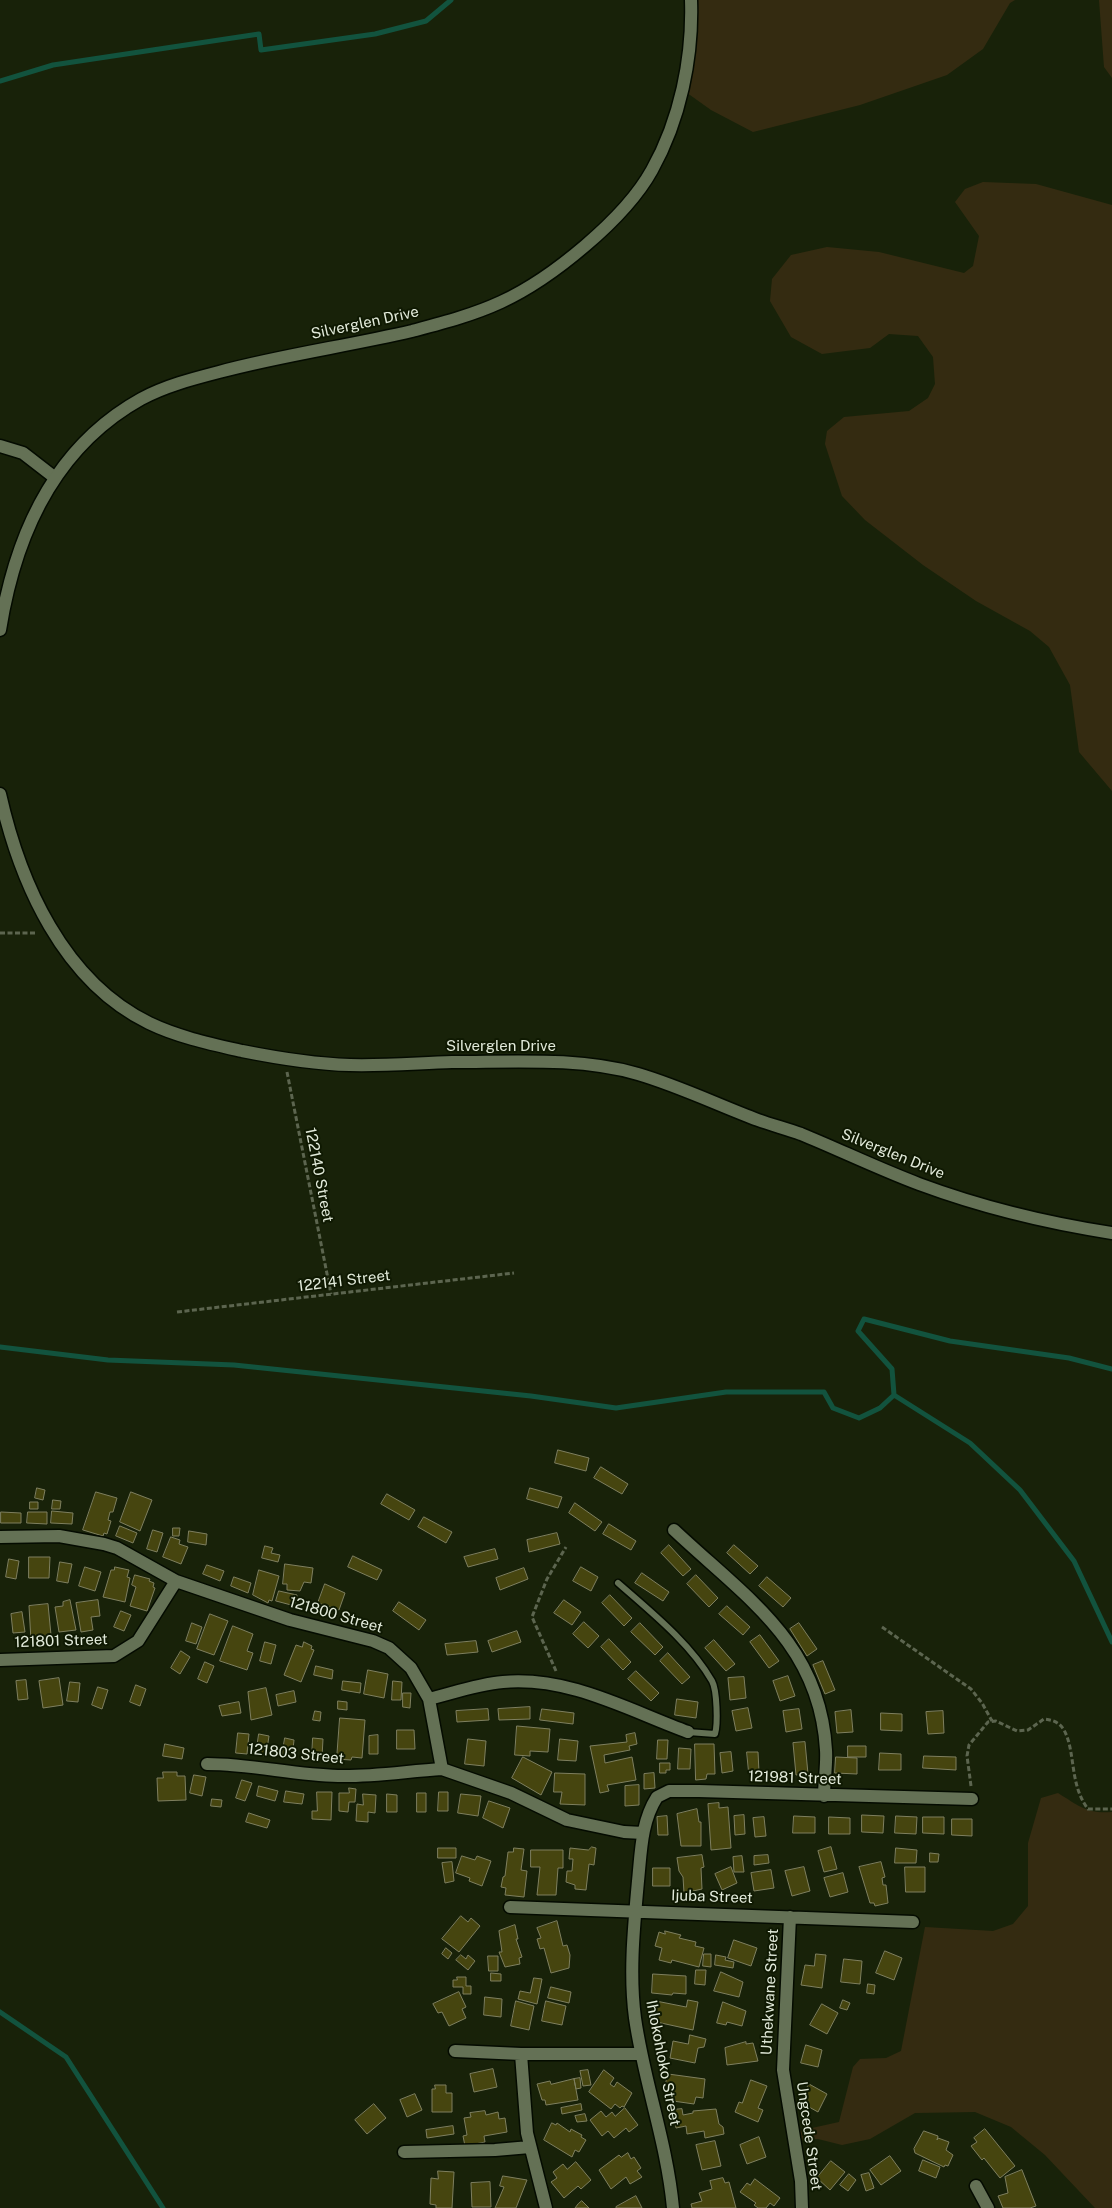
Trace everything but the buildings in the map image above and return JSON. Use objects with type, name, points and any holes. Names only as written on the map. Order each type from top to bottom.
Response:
[{"type":"street","name":"Silverglen Drive","points":[[0,630],[24,536],[41,499],[54,477],[101,428],[140,400],[159,390],[191,378],[384,337],[456,319],[518,293],[573,255],[632,199],[651,172],[666,143],[686,72],[691,38],[691,0]]},
{"type":"street","points":[[0,446],[23,453],[54,477]]},
{"type":"street","name":"Silverglen Drive","points":[[0,794],[13,840],[28,881],[55,934],[85,975],[110,998],[149,1023],[187,1037],[285,1060],[352,1065],[556,1062],[616,1068],[665,1083],[923,1185],[1007,1212],[1078,1228],[1112,1233]]},
{"type":"street","points":[[674,1530],[764,1612],[790,1643],[804,1666],[822,1720],[826,1752],[824,1796]]},
{"type":"street","name":"121800 Street","points":[[0,1537],[59,1536],[88,1539],[117,1548],[176,1581],[290,1620],[373,1641],[389,1648],[411,1668],[429,1699],[442,1769]]},
{"type":"street","name":"121801 Street","points":[[0,1660],[114,1656],[138,1641],[176,1581]]},
{"type":"street","points":[[429,1699],[501,1682],[531,1681],[563,1685],[592,1694],[688,1732]]},
{"type":"street","name":"121803 Street","points":[[207,1764],[237,1764],[291,1773],[339,1776],[442,1769]]},
{"type":"street","points":[[442,1769],[511,1793],[567,1820],[624,1832],[643,1833]]},
{"type":"street","name":"121981 Street","points":[[643,1833],[654,1802],[660,1794],[670,1791],[972,1799]]},
{"type":"street","name":"Ihlokohloko Street","points":[[643,1833],[635,1912],[632,1986],[641,2054],[662,2142],[673,2208]]},
{"type":"street","name":"Ijuba Street","points":[[510,1907],[913,1922]]},
{"type":"street","name":"Uthekwane Street","points":[[782,2070],[790,1917]]},
{"type":"street","points":[[455,2051],[521,2054],[641,2054]]},
{"type":"street","points":[[521,2054],[525,2115],[530,2147],[538,2170],[546,2208]]},
{"type":"street","name":"Ungcede Street","points":[[782,2070],[801,2181],[802,2208]]},
{"type":"street","points":[[404,2152],[495,2150],[530,2147]]},
{"type":"street","points":[[976,2186],[988,2208]]},
{"type":"lane","points":[[618,1583],[691,1652],[712,1681],[715,1689],[715,1734],[688,1732]]},
{"type":"path","points":[[0,932],[55,934]]},
{"type":"path","name":"122140 Street","points":[[285,1060],[331,1294]]},
{"type":"path","name":"122141 Street","points":[[177,1312],[514,1273]]},
{"type":"path","points":[[563,1685],[532,1617],[547,1580],[566,1547]]},
{"type":"path","points":[[882,1627],[971,1690],[982,1703],[992,1722]]},
{"type":"path","points":[[972,1799],[967,1756],[969,1745],[977,1733],[988,1722],[996,1720],[1017,1731],[1028,1730],[1044,1719],[1055,1721],[1064,1730],[1072,1770],[1082,1802],[1088,1809],[1112,1809]]},
{"type":"shaded area","points":[[693,0],[1015,0],[1010,3],[983,49],[947,75],[860,105],[753,132],[711,110],[683,90]]},
{"type":"shaded area","points":[[1099,0],[1112,0],[1112,78],[1104,67]]},
{"type":"shaded area","points":[[983,182],[1036,184],[1112,205],[1112,791],[1079,752],[1070,685],[1049,647],[1030,631],[976,601],[923,565],[865,520],[842,496],[825,444],[827,431],[844,417],[909,411],[928,398],[935,384],[933,357],[918,336],[889,334],[870,348],[822,354],[791,337],[770,301],[772,279],[791,255],[827,247],[879,252],[964,273],[973,266],[979,236],[955,202],[965,189]]},
{"type":"shaded area","points":[[1058,1793],[1089,1810],[1112,1812],[1112,2208],[1095,2208],[1045,2155],[1011,2127],[975,2112],[915,2113],[870,2139],[842,2145],[818,2139],[795,2140],[794,2132],[839,2122],[853,2067],[860,2059],[886,2058],[901,2051],[925,1927],[993,1931],[1013,1924],[1028,1906],[1028,1843],[1041,1798]]},
{"type":"waterway","points":[[0,81],[53,65],[259,34],[261,50],[375,34],[426,21],[451,0]]},
{"type":"waterway","points":[[0,1347],[108,1360],[234,1365],[531,1396],[616,1408],[726,1392],[824,1392],[833,1408],[859,1418],[880,1408],[894,1395],[892,1369],[858,1331],[864,1319],[950,1341],[1069,1358],[1112,1369]]},
{"type":"waterway","points":[[894,1395],[970,1443],[1020,1490],[1074,1561],[1112,1642]]},
{"type":"waterway","points":[[0,2012],[66,2057],[163,2208]]}]
